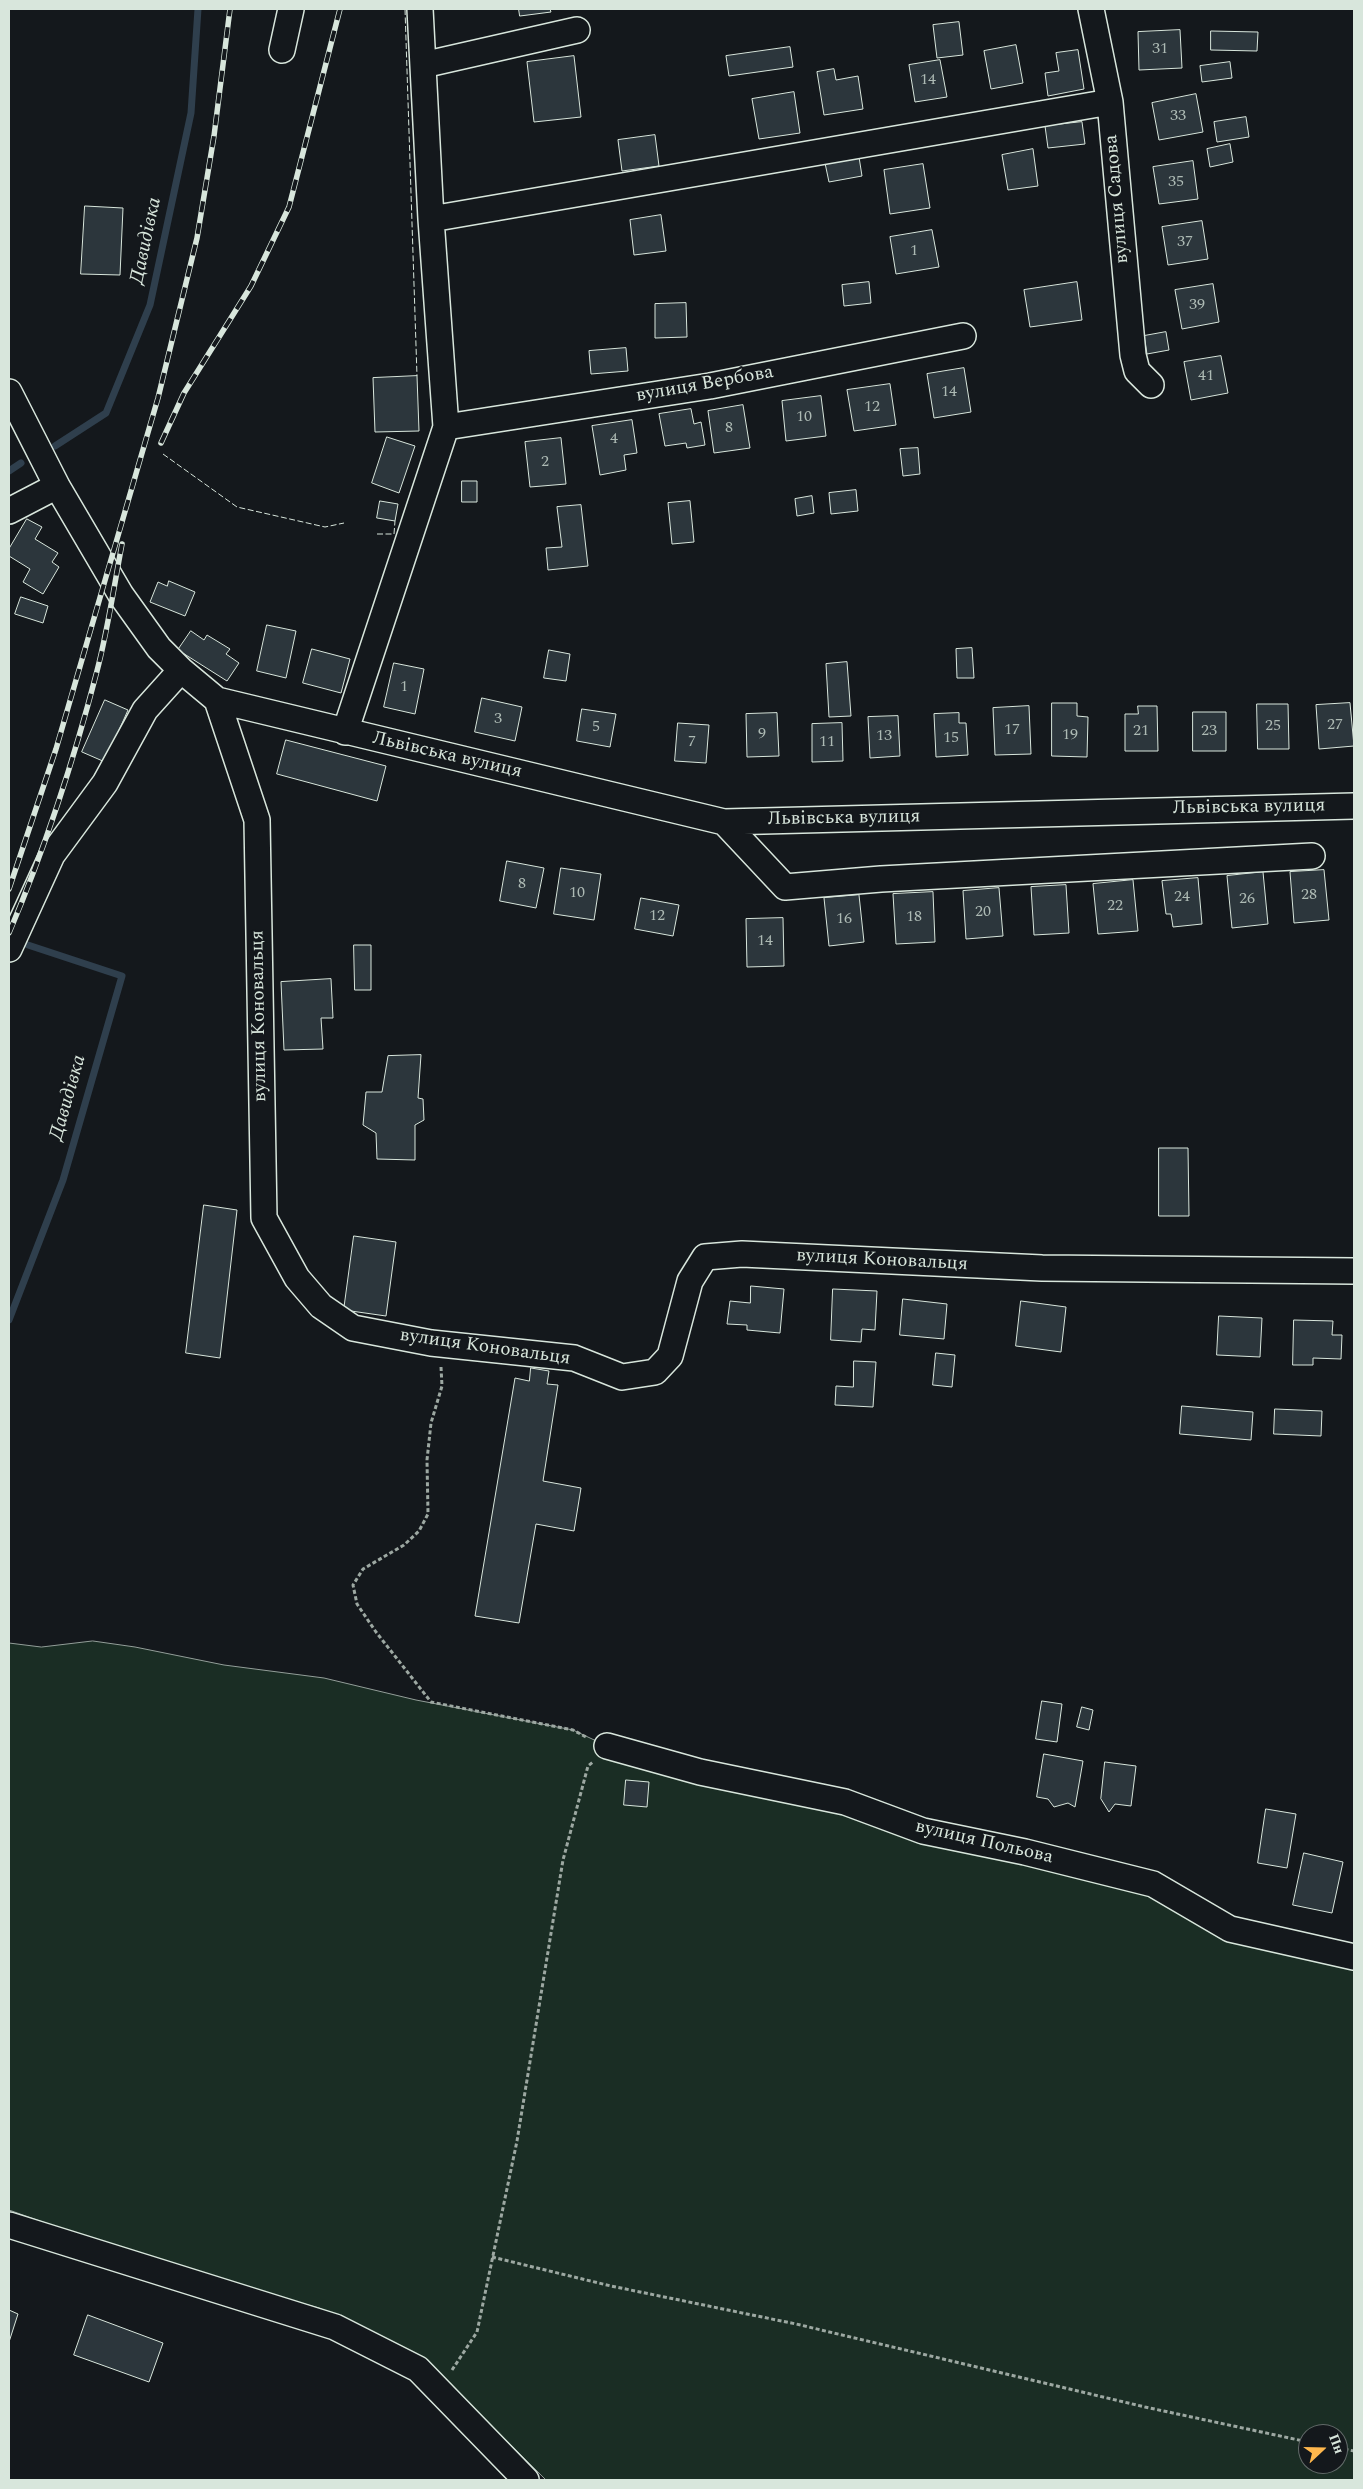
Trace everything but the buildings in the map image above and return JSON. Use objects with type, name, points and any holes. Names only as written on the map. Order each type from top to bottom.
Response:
[{"type":"street","points":[[282,50],[292,9]]},
{"type":"street","points":[[345,732],[446,427],[431,219],[420,9]]},
{"type":"street","name":"вулиця Садова","points":[[1091,9],[1110,102],[1133,355],[1137,371],[1151,385]]},
{"type":"street","points":[[423,65],[577,30]]},
{"type":"street","points":[[431,219],[1110,102]]},
{"type":"street","name":"вулиця Вербова","points":[[446,427],[710,386],[963,336]]},
{"type":"street","points":[[9,392],[57,486],[121,595],[159,648],[181,670],[217,700]]},
{"type":"street","points":[[9,511],[57,486]]},
{"type":"street","points":[[9,949],[52,855],[105,783],[145,710],[181,670]]},
{"type":"street","name":"Львівська вулиця","points":[[217,700],[724,822],[1354,806]]},
{"type":"street","name":"вулиця Коновальця","points":[[217,700],[257,820],[264,1218],[296,1278],[321,1306],[353,1328],[431,1343],[574,1358],[622,1377],[655,1372],[670,1356],[690,1281],[704,1257],[742,1254],[1042,1268],[1354,1271]]},
{"type":"street","points":[[724,822],[785,887],[900,878],[1312,856]]},
{"type":"street","name":"вулиця Польова","points":[[607,1746],[700,1772],[844,1802],[923,1831],[1024,1852],[1153,1884],[1230,1929],[1354,1957]]},
{"type":"street","points":[[9,2225],[335,2327],[418,2369],[526,2480]]},
{"type":"path","points":[[431,1343],[440,1365],[442,1386],[431,1423],[427,1460],[428,1514],[419,1531],[404,1545],[363,1569],[353,1585],[357,1604],[376,1632],[431,1702],[573,1730],[607,1746],[588,1766],[563,1860],[516,2141],[477,2332],[440,2390]]},
{"type":"path","points":[[492,2257],[612,2286],[796,2324],[1144,2407],[1298,2440]]},
{"type":"green space","points":[[93,1641],[135,1647],[224,1665],[324,1678],[416,1700],[573,1730],[607,1746],[1153,1884],[1230,1929],[1354,1957],[1354,2480],[546,2480],[433,2368],[381,2336],[319,2308],[166,2266],[9,2210],[9,1643],[41,1647]]},
{"type":"waterway","name":"Давидівка","points":[[55,446],[106,413],[150,305],[191,113],[198,9]]},
{"type":"waterway","name":"Давидівка","points":[[9,471],[21,463]]},
{"type":"waterway","name":"Давидівка","points":[[9,1320],[63,1180],[122,976],[28,945]]},
{"type":"railway","points":[[9,889],[56,749],[158,398],[197,238],[214,136],[230,9]]},
{"type":"railway","points":[[161,443],[184,393],[251,286],[289,207],[340,9]]},
{"type":"railway","points":[[9,933],[47,836],[79,738],[101,655],[122,544]]},
{"type":"fence","points":[[405,9],[417,376]]},
{"type":"fence","points":[[163,454],[237,507],[325,527],[344,523]]},
{"type":"fence","points":[[377,534],[394,534],[395,521]]}]
